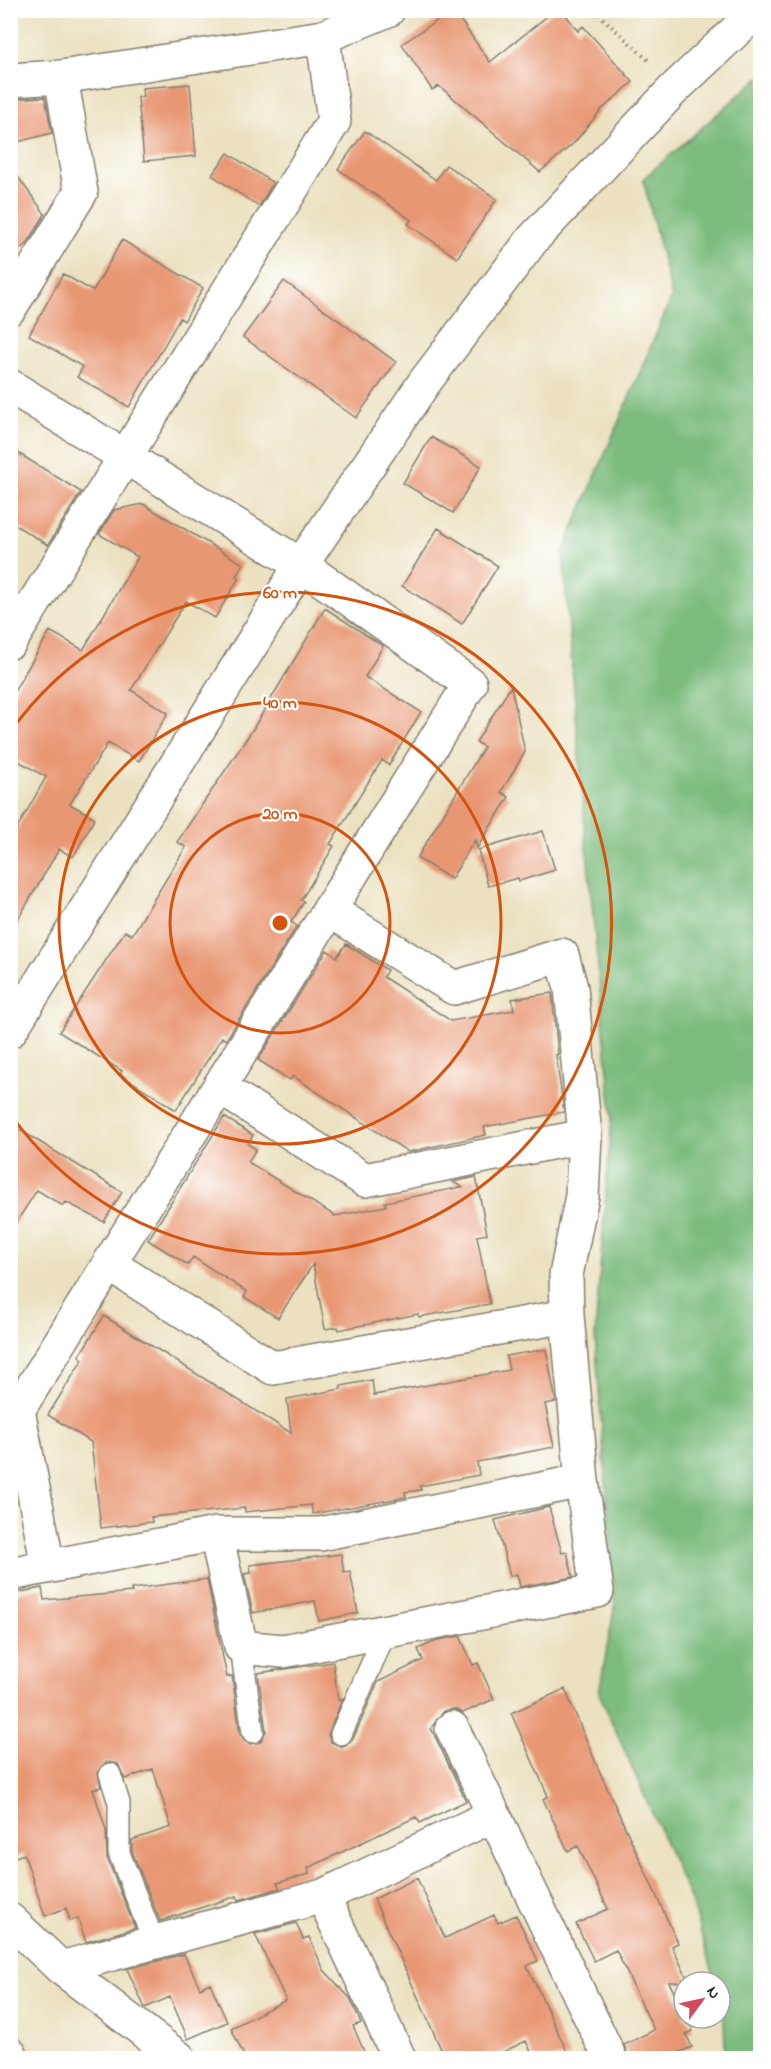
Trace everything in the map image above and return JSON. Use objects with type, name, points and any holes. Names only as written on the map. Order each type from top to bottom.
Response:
[{"type":"street","points":[[10,80],[61,77],[323,37],[388,10]]},
{"type":"street","points":[[10,1030],[301,565],[424,383],[533,239],[674,89],[759,10]]},
{"type":"street","points":[[10,642],[21,602],[127,457],[334,121],[323,37]]},
{"type":"street","points":[[10,308],[81,192],[61,77]]},
{"type":"street","points":[[10,386],[301,565],[470,684],[18,1410],[48,1566]]},
{"type":"street","points":[[216,1534],[241,1647],[283,1651],[597,1591],[582,1481],[567,1316],[566,1275],[582,1196],[585,1136],[571,988],[562,955],[454,988],[329,910]]},
{"type":"street","points":[[219,1087],[365,1180],[585,1136]]},
{"type":"street","points":[[109,1264],[273,1368],[567,1316]]},
{"type":"street","points":[[10,1574],[216,1534],[320,1534],[582,1481]]},
{"type":"street","points":[[452,1728],[610,2058]]},
{"type":"street","points":[[61,1968],[323,1896],[494,1815]]},
{"type":"street","points":[[323,1896],[399,2058]]},
{"type":"street","points":[[10,1920],[61,1968],[179,2058]]},
{"type":"street","points":[[10,2054],[12,2058]]},
{"type":"lane","points":[[341,1734],[386,1631]]},
{"type":"lane","points":[[241,1647],[253,1732]]},
{"type":"lane","points":[[110,1773],[119,1803],[119,1853],[154,1942]]},
{"type":"path","points":[[594,10],[618,30],[674,89]]},
{"type":"green space","points":[[760,77],[760,2058],[725,2058],[724,2030],[732,2030],[732,1970],[712,1970],[691,1901],[599,1693],[615,1604],[595,1335],[612,1115],[586,842],[563,552],[672,297],[643,179]]},
{"type":"building","points":[[453,10],[490,62],[555,10],[562,10],[578,31],[583,26],[633,82],[601,110],[574,143],[540,172],[439,86],[432,90],[402,44]]},
{"type":"building","points":[[190,84],[196,156],[144,161],[138,97],[143,97],[142,88]]},
{"type":"building","points":[[45,97],[52,133],[10,144],[10,99]]},
{"type":"building","points":[[365,131],[436,180],[446,165],[497,199],[457,258],[408,224],[411,220],[338,169]]},
{"type":"building","points":[[228,153],[273,183],[259,207],[212,175]]},
{"type":"building","points":[[10,166],[45,214],[27,244],[10,256]]},
{"type":"building","points":[[122,240],[203,288],[184,321],[180,318],[129,407],[77,377],[83,367],[29,335],[63,274],[93,291]]},
{"type":"building","points":[[284,281],[396,362],[356,418],[243,337]]},
{"type":"building","points":[[431,437],[481,466],[453,513],[403,483]]},
{"type":"building","points":[[10,448],[81,492],[48,545],[10,522]]},
{"type":"building","points":[[143,504],[243,564],[236,576],[239,578],[215,618],[186,601],[131,690],[168,713],[139,761],[108,743],[70,804],[95,818],[73,857],[59,849],[10,933],[10,841],[46,777],[10,756],[10,698],[50,631],[83,650],[138,557],[99,534],[114,510]]},
{"type":"building","points":[[438,528],[498,566],[462,624],[402,586]]},
{"type":"building","points":[[325,608],[383,646],[365,677],[421,712],[389,765],[382,760],[330,844],[334,846],[301,900],[304,902],[291,922],[297,926],[226,1040],[222,1037],[176,1110],[120,1074],[122,1071],[59,1032],[125,931],[132,935],[186,847],[177,842],[253,729]]},
{"type":"building","points":[[511,686],[525,752],[501,792],[509,797],[477,848],[475,840],[451,879],[417,858],[484,747],[476,742]]},
{"type":"building","points":[[543,831],[555,870],[519,881],[518,878],[488,886],[478,850]]},
{"type":"building","points":[[346,944],[387,970],[383,977],[451,1021],[514,1010],[512,999],[552,993],[558,1054],[556,1055],[564,1112],[484,1127],[486,1135],[408,1152],[293,1076],[290,1080],[258,1060],[327,950],[337,957]]},
{"type":"building","points":[[224,1117],[253,1135],[248,1144],[256,1149],[248,1162],[335,1216],[386,1206],[385,1202],[462,1187],[453,1182],[476,1177],[487,1234],[477,1236],[490,1304],[419,1317],[418,1314],[339,1330],[338,1327],[325,1329],[313,1264],[278,1318],[244,1297],[247,1292],[193,1257],[188,1265],[148,1240]]},
{"type":"building","points":[[10,1124],[122,1192],[104,1222],[66,1202],[63,1206],[37,1190],[10,1232]]},
{"type":"building","points":[[104,1316],[291,1433],[287,1399],[341,1389],[341,1386],[372,1380],[374,1395],[509,1370],[506,1356],[546,1349],[556,1402],[545,1404],[554,1447],[477,1462],[479,1475],[420,1486],[421,1490],[405,1492],[406,1497],[313,1514],[311,1505],[245,1512],[245,1508],[151,1517],[152,1522],[101,1528],[91,1442],[48,1415],[83,1359],[79,1356]]},
{"type":"building","points":[[549,1507],[562,1553],[567,1552],[573,1577],[520,1587],[517,1574],[510,1576],[495,1520]]},
{"type":"building","points":[[341,1554],[344,1572],[350,1571],[358,1613],[319,1621],[315,1601],[253,1613],[244,1574],[251,1573],[250,1565]]},
{"type":"building","points":[[207,1579],[227,1677],[232,1676],[240,1734],[249,1744],[260,1742],[266,1731],[258,1673],[333,1662],[338,1700],[343,1698],[328,1735],[331,1742],[343,1747],[353,1739],[378,1682],[423,1660],[418,1649],[438,1640],[460,1636],[473,1665],[478,1663],[494,1699],[463,1713],[454,1709],[444,1711],[431,1728],[466,1801],[420,1823],[416,1817],[308,1868],[309,1874],[277,1883],[280,1888],[239,1900],[237,1896],[160,1921],[132,1851],[132,1840],[171,1827],[153,1769],[125,1779],[118,1764],[106,1762],[98,1772],[101,1787],[93,1789],[106,1830],[107,1858],[135,1928],[86,1942],[78,1918],[70,1921],[66,1908],[45,1916],[24,1854],[10,1859],[10,1594],[42,1588],[44,1600],[132,1592],[131,1589]]},
{"type":"building","points":[[565,1689],[598,1768],[678,1943],[672,1946],[683,1970],[672,1970],[672,1982],[669,1982],[672,1988],[672,2030],[693,2030],[686,2034],[692,2047],[666,2058],[629,2058],[624,2045],[654,2030],[616,1950],[594,1961],[576,1924],[608,1909],[578,1846],[568,1851],[543,1799],[548,1796],[511,1713]]},
{"type":"building","points":[[417,1878],[445,1938],[494,1915],[498,1923],[516,1915],[538,1961],[527,1966],[570,2058],[534,2058],[526,2041],[490,2058],[445,2058],[374,1899]]},
{"type":"building","points":[[296,1923],[303,1939],[309,1937],[324,1970],[350,1998],[361,2023],[353,2026],[367,2058],[245,2058],[231,2028],[286,2000],[255,1934]]},
{"type":"building","points":[[184,1954],[200,1988],[210,1983],[227,2022],[188,2039],[170,1997],[145,2008],[127,1969]]}]
